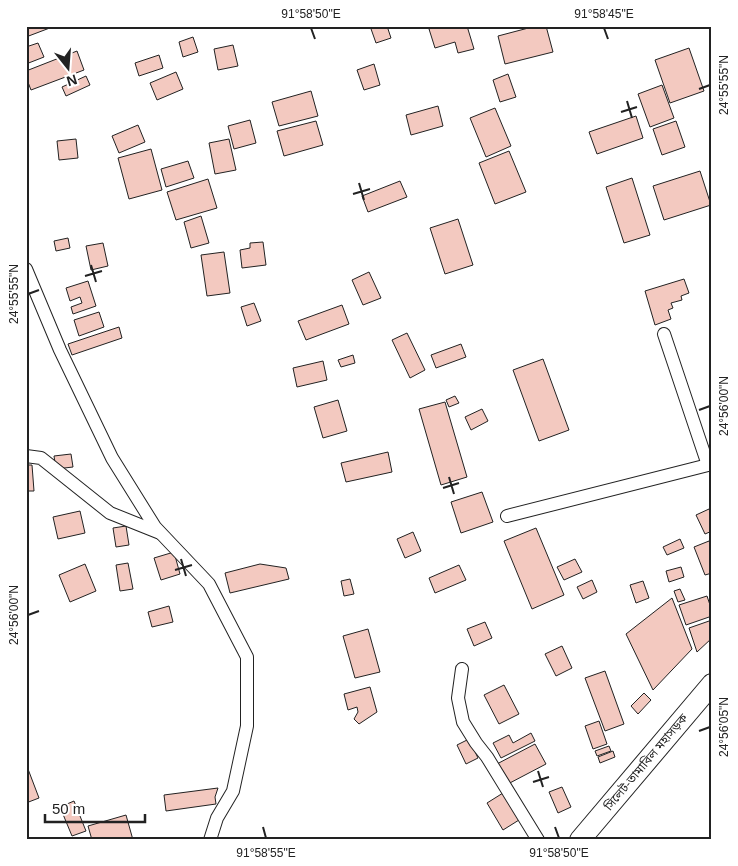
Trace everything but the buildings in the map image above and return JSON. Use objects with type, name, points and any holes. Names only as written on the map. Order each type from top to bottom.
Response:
[{"type":"highway","name":"সিলেট-তামাবিল মহাসড়ক","points":[[580,840],[712,684]]},
{"type":"street","points":[[26,269],[60,350],[112,458],[155,527],[209,584],[247,657],[247,726],[233,790],[217,818],[210,840]]},
{"type":"street","points":[[507,516],[710,465],[664,334]]},
{"type":"street","points":[[26,456],[41,458],[110,513],[162,534]]},
{"type":"street","points":[[462,669],[458,698],[463,722],[538,840]]}]
